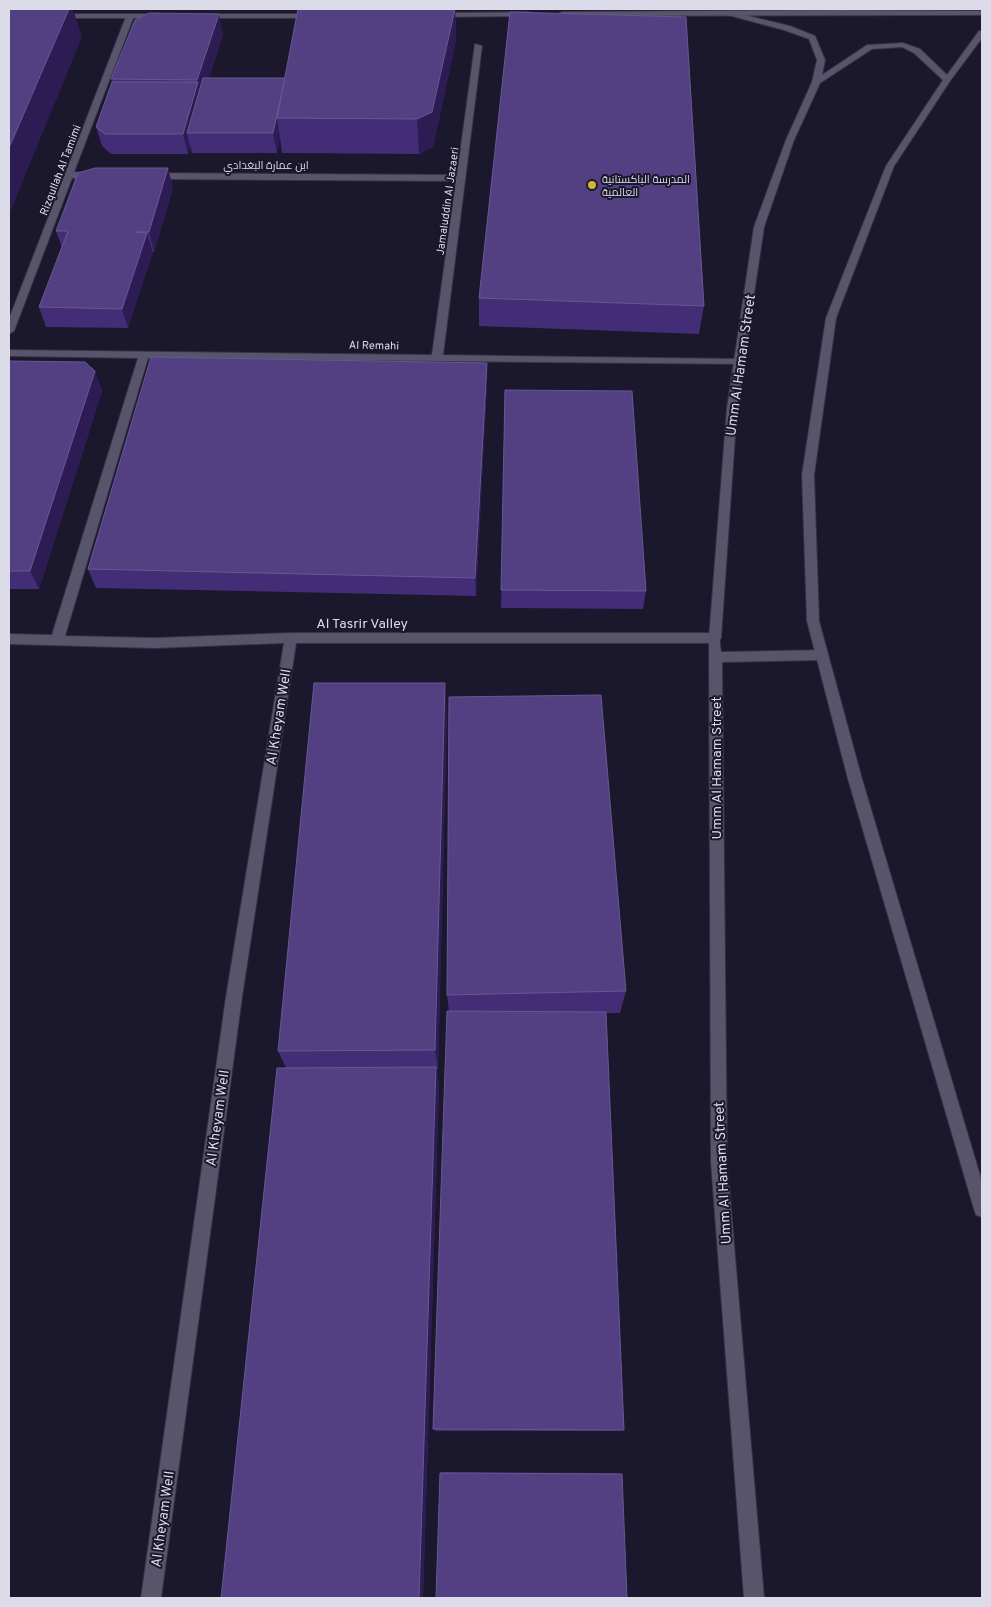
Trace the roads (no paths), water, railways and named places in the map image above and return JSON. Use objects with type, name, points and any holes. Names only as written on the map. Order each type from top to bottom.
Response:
[{"type":"street","name":"Umm Al Hamam Street","points":[[732,13],[787,28],[812,38],[821,60],[816,82],[790,140],[758,227],[732,408],[715,638],[719,1162],[754,1598]]},
{"type":"street","points":[[554,14],[982,13]]},
{"type":"street","points":[[426,15],[534,14]]},
{"type":"street","points":[[46,16],[170,16]]},
{"type":"street","name":"Rizqullah Al Tamimi","points":[[9,331],[130,16]]},
{"type":"street","points":[[190,16],[328,16]]},
{"type":"street","points":[[982,33],[947,80],[890,166],[831,318],[808,475],[813,621],[855,779],[982,1209]]},
{"type":"street","points":[[816,82],[870,47],[903,44],[917,51],[947,80]]},
{"type":"street","name":"Jamaluddin Al Jazaeri","points":[[437,358],[478,46]]},
{"type":"street","points":[[70,175],[109,176]]},
{"type":"street","name":"ابن عمارة البغدادي","points":[[139,176],[461,178]]},
{"type":"street","name":"Al Remahi","points":[[9,353],[739,362]]},
{"type":"street","points":[[57,640],[144,354]]},
{"type":"street","name":"Al Tasrir Valley","points":[[9,639],[155,642],[291,638],[715,638]]},
{"type":"street","name":"Al Kheyam Well","points":[[151,1598],[233,1006],[291,638]]},
{"type":"street","points":[[715,657],[822,654]]},
{"type":"place","name":"المدرسة الباكستانية العالمية","points":[[592,185]]}]
